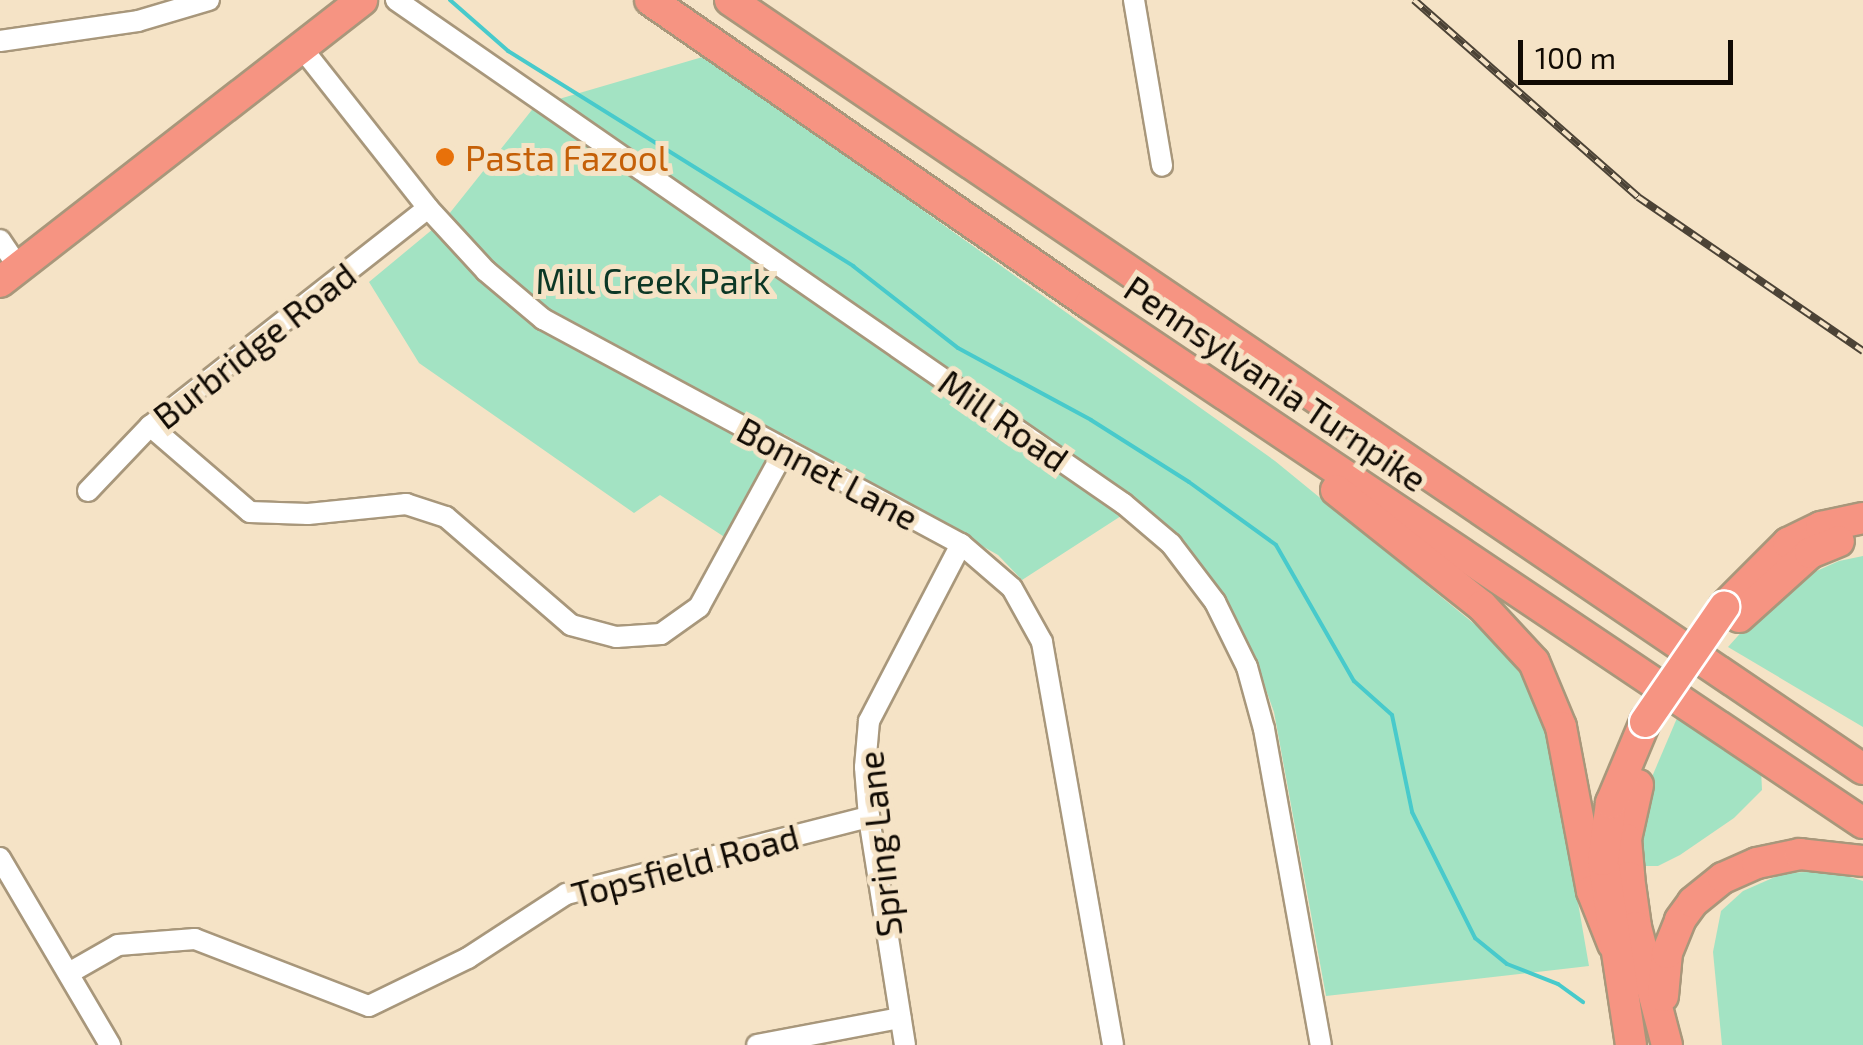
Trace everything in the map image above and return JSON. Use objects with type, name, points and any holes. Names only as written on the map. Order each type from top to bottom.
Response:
[{"type":"highway","points":[[9,274],[362,0]]},
{"type":"highway","name":"Pennsylvania Turnpike","points":[[650,0],[1090,304],[1863,823]]},
{"type":"highway","name":"Pennsylvania Turnpike","points":[[730,0],[1863,769]]},
{"type":"highway","points":[[1090,304],[1438,569],[1517,640],[1547,685],[1561,728],[1592,890],[1613,944]]},
{"type":"highway","points":[[1631,1045],[1613,944],[1604,860],[1605,830],[1617,786],[1731,612],[1788,543],[1821,527],[1863,518]]},
{"type":"highway","points":[[1731,612],[1810,553],[1863,534]]},
{"type":"highway","points":[[1667,636],[1746,674],[1821,722],[1863,742]]},
{"type":"highway","points":[[1653,727],[1630,805],[1626,839],[1636,928],[1665,1037]]},
{"type":"highway","points":[[1665,1037],[1664,971],[1672,935],[1693,902],[1708,888],[1738,870],[1776,858],[1825,854],[1863,862]]},
{"type":"street","points":[[0,41],[138,21],[209,0]]},
{"type":"street","name":"Mill Road","points":[[396,0],[1124,504],[1172,544],[1215,602],[1248,668],[1264,728],[1321,1045]]},
{"type":"street","points":[[1134,0],[1162,166]]},
{"type":"street","name":"Bonnet Lane","points":[[302,47],[428,208],[486,272],[544,319],[961,544],[1012,588],[1042,642],[1113,1045]]},
{"type":"street","name":"Burbridge Road","points":[[88,491],[150,426],[428,208]]},
{"type":"street","points":[[0,240],[9,274]]},
{"type":"street","points":[[150,426],[250,512],[308,514],[406,504],[446,517],[571,625],[616,636],[661,634],[698,606],[784,451]]},
{"type":"street","name":"Spring Lane","points":[[905,1045],[869,818],[869,721],[961,544]]},
{"type":"street","name":"Topsfield Road","points":[[69,973],[118,945],[195,939],[369,1006],[468,958],[566,894],[869,818]]},
{"type":"street","points":[[0,858],[110,1045]]},
{"type":"street","points":[[756,1045],[900,1018]]},
{"type":"green space","name":"Mill Creek Park","points":[[706,56],[1275,461],[1500,645],[1533,692],[1553,758],[1589,966],[1326,996],[1274,712],[1256,662],[1216,589],[1138,505],[1022,580],[998,555],[784,434],[726,538],[660,495],[634,513],[419,363],[369,282],[445,219],[535,106]]},
{"type":"green space","points":[[1863,556],[1863,727],[1728,647],[1771,599],[1803,577],[1839,561]]},
{"type":"green space","points":[[1680,711],[1761,769],[1762,790],[1734,818],[1680,855],[1658,866],[1642,866],[1640,805]]},
{"type":"green space","points":[[1830,871],[1863,881],[1863,1045],[1722,1045],[1713,952],[1721,911],[1743,891],[1784,873]]},
{"type":"waterway","points":[[450,0],[508,51],[853,266],[958,348],[1091,420],[1189,482],[1276,545],[1354,681],[1392,715],[1412,812],[1475,938],[1507,964],[1558,984],[1583,1002]]},
{"type":"railway","points":[[1414,0],[1638,197],[1863,351]]},
{"type":"place","name":"Pasta Fazool","points":[[445,157]]}]
